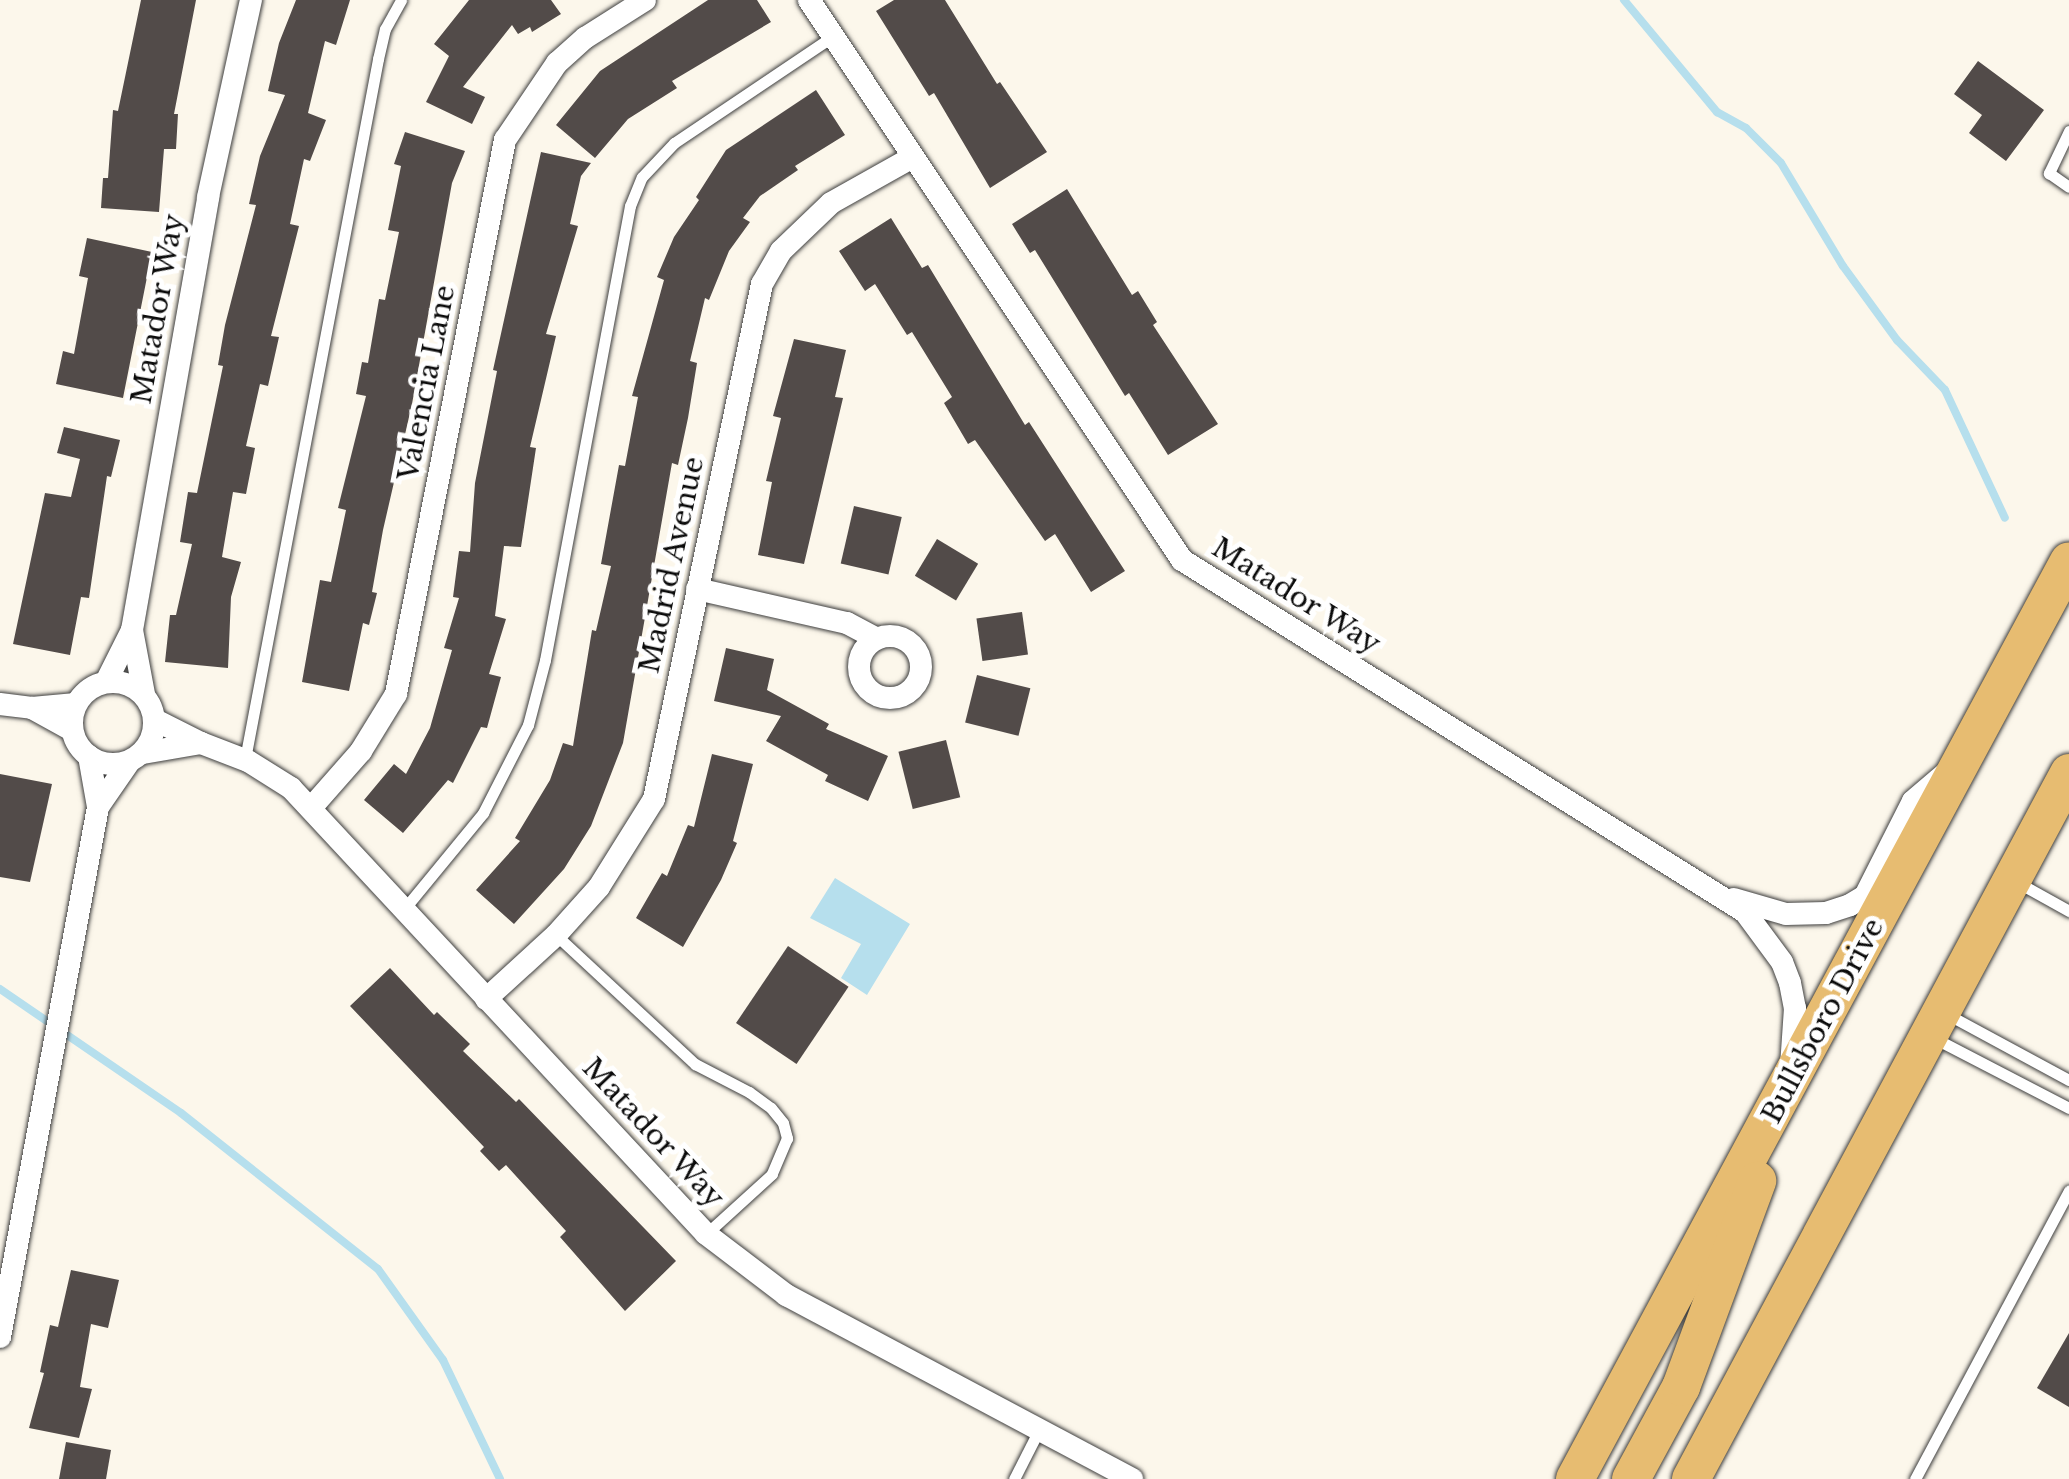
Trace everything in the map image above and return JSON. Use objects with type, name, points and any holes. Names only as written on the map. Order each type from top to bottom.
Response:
[{"type":"main road","name":"Bullsboro Drive","points":[[1575,1479],[2069,561]]},
{"type":"main road","points":[[1691,1479],[2069,773]]},
{"type":"main road","points":[[1631,1479],[1682,1386],[1793,1076]]},
{"type":"main road","points":[[1557,1479],[1596,1440]]},
{"type":"street","name":"Matador Way","points":[[106,682],[132,630],[208,197],[251,0]]},
{"type":"street","name":"Valencia Lane","points":[[311,808],[361,750],[396,694],[504,140],[557,64],[586,38],[644,0]]},
{"type":"street","name":"Matador Way","points":[[809,0],[1182,560],[1746,912],[1782,962],[1790,983],[1795,1008],[1793,1076]]},
{"type":"street","name":"Madrid Avenue","points":[[486,999],[556,935],[599,887],[654,799],[762,284],[781,252],[831,203],[913,156]]},
{"type":"street","points":[[697,589],[846,623],[875,638]]},
{"type":"street","name":"Matador Way","points":[[132,630],[144,694]]},
{"type":"street","points":[[72,730],[76,704],[88,690],[106,682],[123,682],[144,694],[156,720],[152,740],[98,808]]},
{"type":"street","points":[[0,704],[32,708],[76,704]]},
{"type":"street","points":[[0,1337],[98,808],[89,756],[72,730],[32,708]]},
{"type":"street","name":"Matador Way","points":[[156,720],[201,744],[244,760],[291,788],[706,1234],[786,1295],[1132,1479]]},
{"type":"street","name":"Matador Way","points":[[136,758],[201,744]]},
{"type":"street","points":[[1698,884],[1786,914],[1826,913],[1850,905],[1865,896],[1913,801],[1966,755]]},
{"type":"street","points":[[89,756],[106,764],[136,758]]},
{"type":"lane","points":[[244,760],[378,58],[385,29],[400,0]]},
{"type":"lane","points":[[404,908],[483,813],[528,725],[545,660],[630,206],[642,177],[674,144],[833,36]]},
{"type":"lane","points":[[2069,131],[2049,173],[2069,187]]},
{"type":"lane","points":[[2013,880],[2069,911]]},
{"type":"lane","points":[[556,935],[695,1064],[748,1092],[783,1123],[787,1138],[772,1174],[706,1234]]},
{"type":"lane","points":[[1934,1023],[2069,1080]]},
{"type":"lane","points":[[1934,1023],[2069,1108]]},
{"type":"lane","points":[[1915,1479],[2069,1190]]},
{"type":"lane","points":[[1014,1479],[1039,1430]]},
{"type":"water","points":[[835,878],[910,924],[867,995],[841,978],[861,944],[810,918]]},
{"type":"building","points":[[141,0],[196,0],[174,114],[178,114],[176,149],[164,149],[159,212],[101,208],[103,178],[108,178],[113,110],[118,111]]},
{"type":"building","points":[[296,0],[350,0],[336,45],[325,41],[308,113],[326,120],[310,161],[304,159],[290,224],[299,226],[271,336],[279,337],[268,386],[260,384],[246,446],[255,448],[246,494],[233,492],[222,557],[241,562],[231,597],[228,668],[165,662],[170,615],[176,615],[192,544],[180,542],[188,492],[197,493],[223,366],[218,365],[225,325],[256,205],[249,204],[260,156],[285,95],[268,91],[279,43]]},
{"type":"building","points":[[469,0],[551,0],[561,14],[532,32],[530,27],[518,34],[512,25],[463,87],[485,97],[472,124],[426,102],[449,56],[434,44]]},
{"type":"building","points":[[708,0],[757,0],[771,22],[672,81],[677,88],[628,119],[595,158],[556,125],[600,71]]},
{"type":"building","points":[[894,0],[945,0],[997,84],[1000,82],[1047,152],[990,188],[934,93],[929,96],[876,11]]},
{"type":"building","points":[[1978,61],[2044,110],[2006,161],[1969,133],[1982,115],[1954,94]]},
{"type":"building","points":[[816,90],[845,135],[795,166],[798,170],[760,196],[743,218],[750,222],[729,251],[709,300],[705,298],[690,361],[697,363],[688,418],[678,465],[672,463],[623,743],[591,826],[564,869],[514,924],[476,890],[520,841],[515,838],[550,780],[563,743],[573,746],[592,630],[596,631],[611,566],[601,564],[619,465],[625,466],[638,397],[632,396],[664,280],[657,277],[674,237],[726,150]]},
{"type":"building","points":[[405,132],[465,151],[452,183],[412,404],[383,530],[372,592],[377,593],[369,625],[363,623],[349,691],[302,682],[320,580],[331,582],[346,510],[338,508],[366,396],[356,394],[362,362],[368,363],[379,299],[385,300],[399,232],[388,230],[401,166],[394,164]]},
{"type":"building","points":[[541,152],[591,163],[581,176],[570,224],[578,226],[546,334],[556,336],[530,447],[536,448],[521,547],[504,546],[495,616],[506,619],[489,674],[501,677],[487,728],[481,727],[453,783],[448,780],[403,833],[364,800],[394,764],[406,774],[430,728],[452,650],[444,648],[459,598],[453,597],[459,551],[470,552],[475,483],[497,371],[493,370]]},
{"type":"building","points":[[1067,189],[1132,295],[1138,291],[1157,322],[1153,325],[1218,424],[1168,455],[1129,393],[1125,396],[1035,250],[1030,253],[1012,224]]},
{"type":"building","points":[[891,218],[922,268],[928,265],[1025,425],[1029,422],[1125,571],[1091,592],[1055,534],[1045,541],[975,440],[968,444],[944,403],[952,397],[912,332],[907,335],[875,284],[865,291],[839,251]]},
{"type":"building","points":[[87,238],[152,252],[123,398],[56,384],[63,351],[74,354],[88,278],[79,276]]},
{"type":"building","points":[[794,339],[846,350],[835,397],[843,398],[804,564],[758,555],[772,482],[766,481],[781,418],[773,416]]},
{"type":"building","points":[[64,427],[120,440],[111,477],[107,476],[89,598],[81,597],[70,655],[13,644],[45,493],[71,497],[80,459],[57,453]]},
{"type":"building","points":[[854,506],[902,517],[888,575],[841,563]]},
{"type":"building","points":[[937,539],[978,564],[956,601],[915,576]]},
{"type":"building","points":[[1022,612],[1028,655],[982,661],[976,618]]},
{"type":"building","points":[[726,648],[774,659],[767,690],[829,724],[826,729],[888,756],[868,801],[825,781],[828,775],[766,741],[781,716],[714,701]]},
{"type":"building","points":[[977,675],[1030,688],[1019,736],[965,723]]},
{"type":"building","points":[[946,740],[960,797],[913,809],[898,752]]},
{"type":"building","points":[[712,754],[753,764],[733,841],[737,843],[683,947],[636,918],[662,873],[667,876],[688,825],[694,827]]},
{"type":"building","points":[[0,774],[52,784],[30,882],[0,877]]},
{"type":"building","points":[[788,946],[849,987],[797,1064],[736,1023]]},
{"type":"building","points":[[390,968],[434,1015],[437,1012],[470,1044],[463,1051],[516,1102],[519,1099],[676,1261],[625,1311],[560,1237],[566,1231],[506,1165],[499,1171],[480,1151],[484,1147],[350,1006]]},
{"type":"building","points":[[71,1270],[119,1280],[108,1328],[91,1324],[80,1387],[92,1389],[79,1438],[29,1428],[44,1373],[40,1372],[50,1325],[58,1327]]},
{"type":"building","points":[[2069,1333],[2069,1407],[2037,1388]]},
{"type":"building","points":[[66,1442],[111,1450],[106,1479],[59,1479]]},
{"type":"waterway","points":[[1624,0],[1717,112],[1746,128],[1781,163],[1843,266],[1897,340],[1945,390],[2005,518]]},
{"type":"waterway","points":[[0,989],[181,1113],[378,1269],[443,1360],[500,1479]]}]
